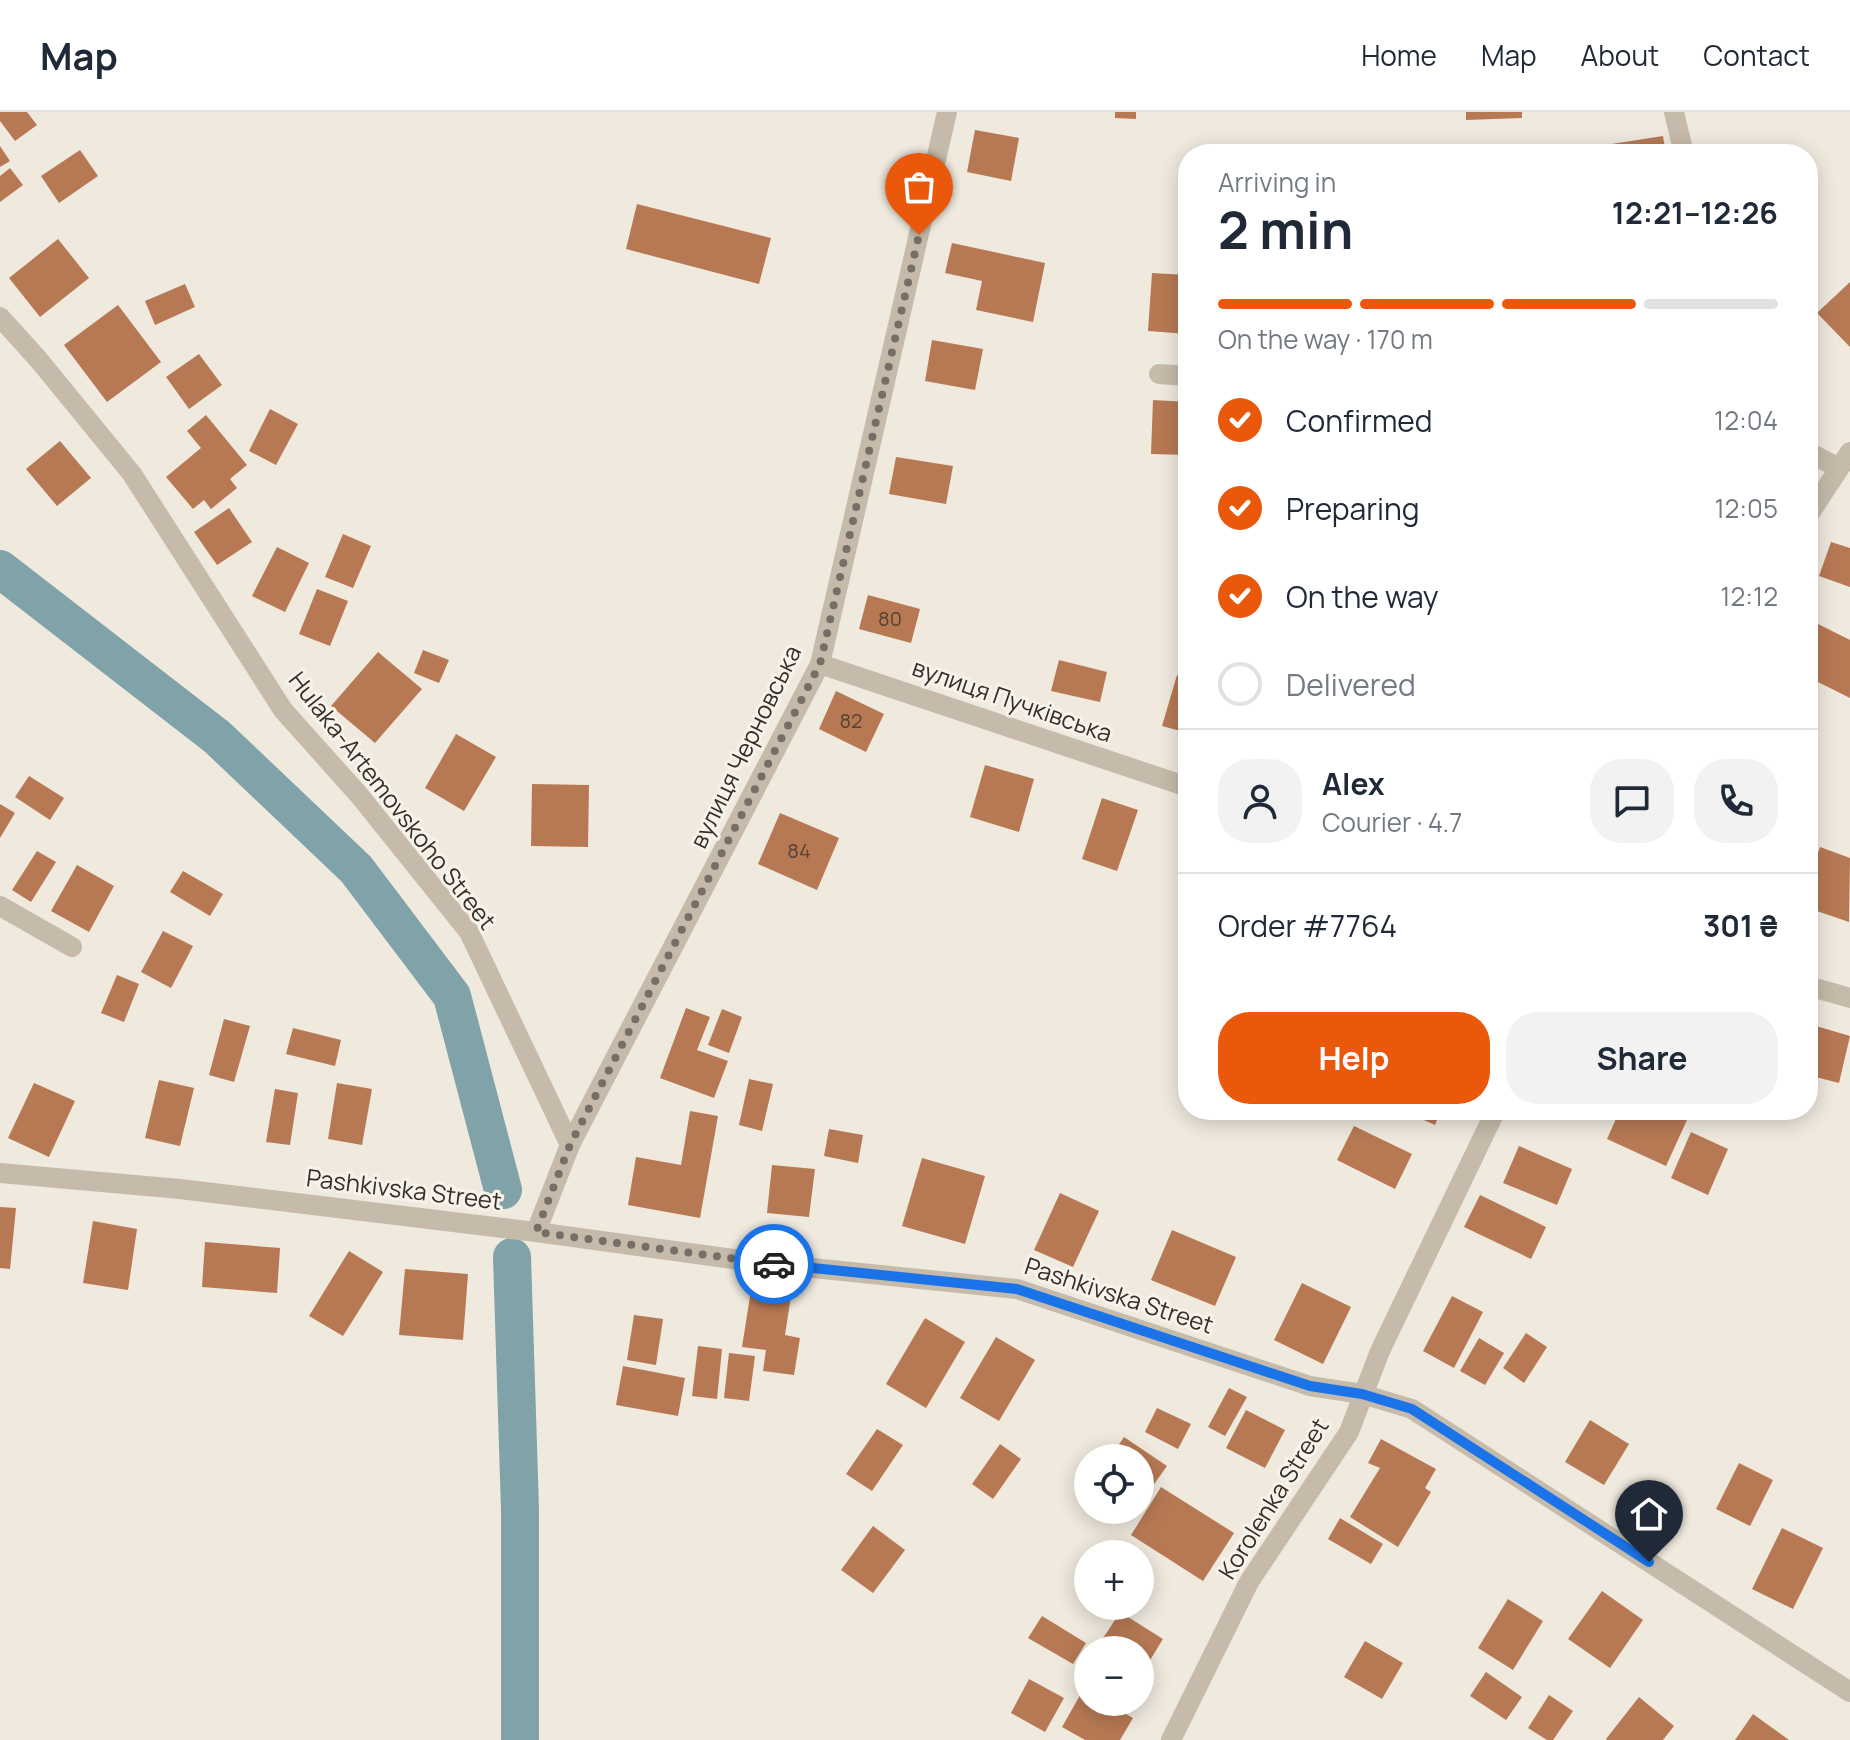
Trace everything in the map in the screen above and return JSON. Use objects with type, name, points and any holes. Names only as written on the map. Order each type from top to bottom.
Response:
[{"type":"street","name":"вулиця Черновська","points":[[536,1232],[570,1145],[820,664],[947,112]]},
{"type":"street","points":[[1674,112],[1682,144]]},
{"type":"street","name":"Hulaka-Artemovskoho Street","points":[[0,317],[132,474],[283,710],[359,795],[469,932],[570,1145]]},
{"type":"street","points":[[1159,374],[1178,375]]},
{"type":"street","points":[[1818,454],[1844,460],[1818,500]]},
{"type":"street","name":"вулиця Пучківська","points":[[820,664],[1178,784]]},
{"type":"street","points":[[0,906],[72,947]]},
{"type":"street","points":[[1818,989],[1850,998]]},
{"type":"street","name":"Korolenka Street","points":[[1171,1740],[1249,1582],[1349,1432],[1380,1351],[1491,1120]]},
{"type":"street","name":"Pashkivska Street","points":[[0,1173],[180,1189],[755,1262],[1017,1289],[1310,1386],[1362,1394],[1412,1409],[1850,1692]]},
{"type":"building","points":[[0,112],[27,112],[37,125],[15,141],[0,121]]},
{"type":"building","points":[[1115,112],[1136,112],[1136,119],[1115,118]]},
{"type":"building","points":[[1466,112],[1522,112],[1522,118],[1466,120]]},
{"type":"building","points":[[975,130],[1019,138],[1011,181],[967,172]]},
{"type":"building","points":[[1663,136],[1664,144],[1611,144]]},
{"type":"building","points":[[0,146],[10,161],[0,167]]},
{"type":"building","points":[[80,150],[98,176],[59,203],[41,176]]},
{"type":"building","points":[[10,168],[23,185],[0,202],[0,176]]},
{"type":"building","points":[[637,204],[771,238],[759,284],[626,249]]},
{"type":"building","points":[[58,239],[89,278],[40,317],[9,278]]},
{"type":"building","points":[[952,243],[1045,263],[1033,322],[976,310],[982,281],[945,273]]},
{"type":"building","points":[[1152,273],[1178,274],[1178,333],[1148,331]]},
{"type":"building","points":[[1850,282],[1850,347],[1818,314]]},
{"type":"building","points":[[185,284],[195,307],[155,325],[145,301]]},
{"type":"building","points":[[118,305],[161,362],[107,402],[64,345]]},
{"type":"building","points":[[932,340],[983,349],[975,390],[925,381]]},
{"type":"building","points":[[199,354],[222,385],[189,409],[166,377]]},
{"type":"building","points":[[1153,400],[1178,401],[1178,455],[1151,454]]},
{"type":"building","points":[[270,409],[298,424],[276,465],[249,451]]},
{"type":"building","points":[[206,415],[247,465],[230,479],[237,488],[211,509],[204,500],[193,509],[166,477],[201,448],[187,431]]},
{"type":"building","points":[[60,441],[91,478],[57,506],[26,469]]},
{"type":"building","points":[[896,457],[953,466],[946,504],[889,494]]},
{"type":"building","points":[[229,508],[252,542],[217,565],[194,532]]},
{"type":"building","points":[[343,534],[371,546],[353,588],[325,577]]},
{"type":"building","points":[[1831,542],[1850,548],[1850,587],[1819,576]]},
{"type":"building","points":[[277,547],[309,563],[285,612],[252,596]]},
{"type":"building","points":[[317,589],[348,601],[330,646],[299,634]]},
{"type":"building","points":[[868,595],[920,609],[911,643],[859,629]]},
{"type":"building","points":[[1818,624],[1850,640],[1850,698],[1818,682]]},
{"type":"building","points":[[423,650],[449,660],[439,683],[414,673]]},
{"type":"building","points":[[378,652],[422,689],[375,743],[331,706]]},
{"type":"building","points":[[1059,660],[1107,672],[1100,702],[1051,691]]},
{"type":"building","points":[[1177,675],[1178,675],[1178,730],[1162,726]]},
{"type":"building","points":[[836,691],[884,714],[866,752],[819,729]]},
{"type":"building","points":[[456,734],[496,757],[464,811],[425,788]]},
{"type":"building","points":[[985,765],[1034,779],[1019,832],[970,817]]},
{"type":"building","points":[[29,776],[64,798],[50,820],[15,797]]},
{"type":"building","points":[[532,784],[589,785],[588,847],[531,846]]},
{"type":"building","points":[[1102,798],[1138,810],[1117,871],[1082,859]]},
{"type":"building","points":[[0,804],[15,813],[0,838]]},
{"type":"building","points":[[780,813],[839,838],[817,890],[758,864]]},
{"type":"building","points":[[1820,847],[1850,858],[1849,922],[1818,911]]},
{"type":"building","points":[[37,851],[56,862],[31,902],[12,890]]},
{"type":"building","points":[[77,865],[114,886],[89,932],[51,911]]},
{"type":"building","points":[[183,871],[223,894],[210,916],[170,892]]},
{"type":"building","points":[[163,931],[193,946],[171,988],[141,972]]},
{"type":"building","points":[[117,975],[139,984],[124,1022],[101,1013]]},
{"type":"building","points":[[686,1008],[710,1017],[697,1050],[728,1061],[714,1098],[660,1078]]},
{"type":"building","points":[[722,1009],[742,1017],[729,1053],[708,1045]]},
{"type":"building","points":[[224,1019],[250,1026],[234,1082],[209,1075]]},
{"type":"building","points":[[1818,1027],[1850,1036],[1839,1083],[1818,1078]]},
{"type":"building","points":[[293,1028],[341,1040],[335,1066],[286,1054]]},
{"type":"building","points":[[749,1079],[773,1084],[762,1131],[739,1125]]},
{"type":"building","points":[[159,1080],[194,1088],[180,1146],[145,1138]]},
{"type":"building","points":[[34,1083],[75,1101],[49,1157],[8,1138]]},
{"type":"building","points":[[337,1083],[372,1089],[362,1145],[328,1139]]},
{"type":"building","points":[[275,1089],[298,1093],[290,1145],[266,1142]]},
{"type":"building","points":[[690,1111],[718,1116],[700,1218],[628,1205],[636,1157],[681,1165]]},
{"type":"building","points":[[1616,1120],[1687,1120],[1666,1166],[1607,1139]]},
{"type":"building","points":[[1354,1126],[1412,1154],[1395,1189],[1337,1160]]},
{"type":"building","points":[[829,1129],[863,1135],[858,1163],[824,1156]]},
{"type":"building","points":[[1691,1132],[1728,1149],[1708,1195],[1671,1178]]},
{"type":"building","points":[[1519,1146],[1572,1169],[1557,1205],[1503,1183]]},
{"type":"building","points":[[922,1158],[985,1176],[965,1244],[902,1226]]},
{"type":"building","points":[[772,1165],[815,1169],[809,1217],[767,1213]]},
{"type":"building","points":[[1060,1193],[1099,1211],[1073,1267],[1034,1250]]},
{"type":"building","points":[[1480,1195],[1546,1227],[1531,1259],[1464,1227]]},
{"type":"building","points":[[0,1207],[16,1208],[10,1269],[0,1268]]},
{"type":"building","points":[[93,1221],[137,1229],[128,1290],[83,1283]]},
{"type":"building","points":[[1172,1230],[1236,1257],[1215,1306],[1151,1280]]},
{"type":"building","points":[[205,1242],[280,1248],[277,1293],[202,1287]]},
{"type":"building","points":[[349,1251],[383,1272],[343,1336],[309,1316]]},
{"type":"building","points":[[405,1269],[468,1274],[463,1340],[399,1335]]},
{"type":"building","points":[[1302,1283],[1351,1307],[1323,1364],[1274,1340]]},
{"type":"building","points":[[751,1290],[791,1296],[785,1335],[800,1338],[794,1375],[763,1371],[766,1350],[742,1347]]},
{"type":"building","points":[[1452,1296],[1483,1312],[1454,1368],[1423,1351]]},
{"type":"building","points":[[634,1315],[663,1319],[656,1365],[627,1360]]},
{"type":"building","points":[[925,1318],[965,1342],[926,1408],[886,1384]]},
{"type":"building","points":[[1526,1333],[1547,1347],[1524,1383],[1503,1368]]},
{"type":"building","points":[[996,1337],[1035,1360],[999,1421],[960,1398]]},
{"type":"building","points":[[1479,1338],[1504,1353],[1485,1385],[1460,1371]]},
{"type":"building","points":[[698,1346],[722,1349],[717,1399],[692,1396]]},
{"type":"building","points":[[729,1353],[755,1356],[749,1401],[724,1398]]},
{"type":"building","points":[[623,1366],[685,1378],[678,1416],[616,1405]]},
{"type":"building","points":[[1229,1388],[1247,1397],[1225,1436],[1208,1427]]},
{"type":"building","points":[[1157,1408],[1191,1424],[1178,1449],[1145,1432]]},
{"type":"building","points":[[1246,1410],[1285,1430],[1265,1468],[1226,1448]]},
{"type":"building","points":[[1590,1420],[1629,1444],[1604,1485],[1565,1462]]},
{"type":"building","points":[[877,1429],[903,1445],[872,1491],[846,1474]]},
{"type":"building","points":[[1124,1437],[1134,1444],[1119,1444]]},
{"type":"building","points":[[1381,1439],[1436,1469],[1425,1488],[1431,1492],[1398,1547],[1350,1517],[1380,1468],[1368,1463]]},
{"type":"building","points":[[1000,1444],[1021,1459],[993,1499],[972,1484]]},
{"type":"building","points":[[1154,1457],[1167,1466],[1154,1484]]},
{"type":"building","points":[[1739,1463],[1773,1480],[1750,1526],[1716,1509]]},
{"type":"building","points":[[1161,1487],[1234,1533],[1203,1581],[1154,1550],[1154,1540],[1139,1540],[1131,1535],[1138,1524],[1154,1524],[1154,1498]]},
{"type":"building","points":[[1340,1518],[1383,1544],[1371,1564],[1328,1539]]},
{"type":"building","points":[[873,1526],[905,1550],[873,1593],[841,1570]]},
{"type":"building","points":[[1782,1528],[1823,1548],[1793,1609],[1752,1589]]},
{"type":"building","points":[[1602,1591],[1643,1620],[1610,1668],[1568,1639]]},
{"type":"building","points":[[1508,1599],[1543,1621],[1513,1670],[1478,1648]]},
{"type":"building","points":[[1042,1616],[1075,1636],[1074,1662],[1073,1664],[1028,1638]]},
{"type":"building","points":[[1115,1620],[1133,1620],[1163,1639],[1154,1654],[1154,1636],[1105,1636]]},
{"type":"building","points":[[1365,1641],[1403,1663],[1382,1699],[1344,1677]]},
{"type":"building","points":[[1486,1672],[1522,1697],[1506,1720],[1470,1696]]},
{"type":"building","points":[[1029,1679],[1064,1698],[1045,1732],[1011,1713]]},
{"type":"building","points":[[1549,1695],[1573,1711],[1553,1740],[1547,1740],[1528,1728]]},
{"type":"building","points":[[1639,1697],[1674,1726],[1663,1740],[1607,1740],[1606,1739]]},
{"type":"building","points":[[1074,1706],[1074,1716],[1133,1718],[1120,1740],[1085,1740],[1062,1727]]},
{"type":"building","points":[[1753,1714],[1789,1740],[1735,1740]]},
{"type":"waterway","points":[[0,569],[217,737],[356,869],[452,996],[503,1190]]},
{"type":"waterway","points":[[512,1257],[520,1509],[520,1740]]},
{"type":"way so far","points":[[774,1264],[536,1232],[570,1145],[820,664],[919,235]]},
{"type":"route","points":[[774,1264],[1017,1289],[1310,1386],[1362,1394],[1412,1409],[1649,1562]]}]
